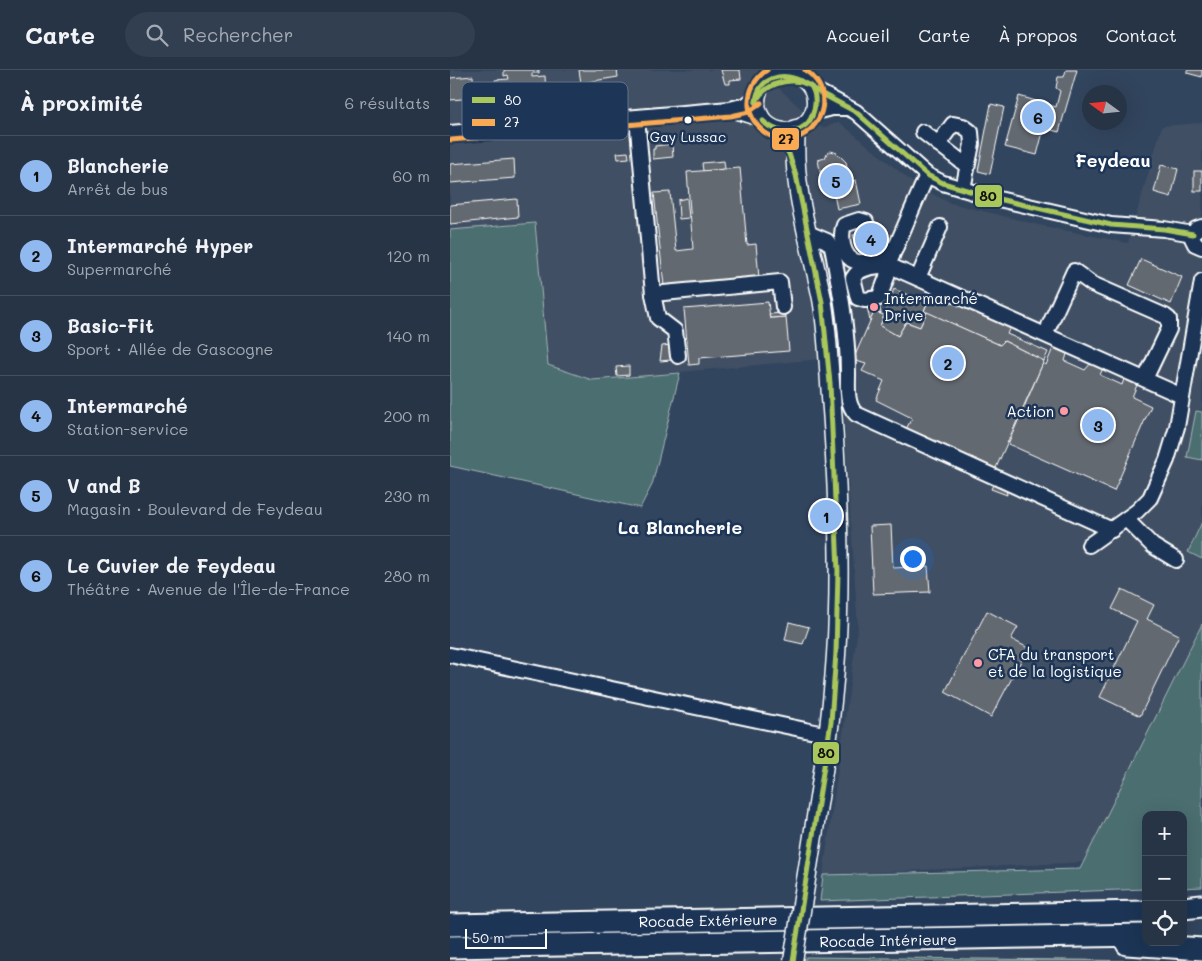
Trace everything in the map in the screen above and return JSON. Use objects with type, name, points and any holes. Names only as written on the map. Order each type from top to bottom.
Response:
[{"type":"highway","points":[[1187,909],[1202,906]]},
{"type":"highway","points":[[1187,910],[1202,912]]},
{"type":"highway","name":"Rocade Extérieure","points":[[450,925],[1142,912]]},
{"type":"highway","points":[[1187,934],[1202,934]]},
{"type":"highway","name":"Rocade Intérieure","points":[[450,947],[1142,935]]},
{"type":"highway","points":[[1051,937],[1202,949]]},
{"type":"main road","points":[[768,124],[781,131],[796,130],[804,125],[814,113],[813,89],[802,77],[788,71],[767,75],[756,97],[756,106],[768,124],[789,154],[796,175]]},
{"type":"main road","points":[[793,961],[829,735],[836,653],[838,571],[830,383],[822,302],[796,175],[794,153],[796,130]]},
{"type":"street","points":[[813,89],[849,108],[927,175],[943,183],[1111,225],[1197,231],[1195,244],[1202,247]]},
{"type":"street","points":[[628,119],[730,109],[746,105],[756,97]]},
{"type":"street","points":[[814,113],[832,108],[849,108]]},
{"type":"street","points":[[730,109],[748,113],[768,124]]},
{"type":"street","points":[[637,118],[653,294],[658,318],[675,331],[678,356]]},
{"type":"street","points":[[938,144],[953,124],[963,126],[971,132],[972,144],[962,189]]},
{"type":"street","points":[[922,132],[967,166]]},
{"type":"street","points":[[927,175],[892,257],[879,298],[865,300],[858,298],[850,260],[846,256],[842,237],[844,225],[848,222],[859,220],[866,222],[873,248],[892,257],[922,275],[1044,329],[1182,396]]},
{"type":"street","points":[[922,275],[944,225]]},
{"type":"street","points":[[808,233],[827,241],[832,247],[848,356],[848,397],[852,410],[856,414],[1112,530]]},
{"type":"street","points":[[850,260],[861,262],[892,257]]},
{"type":"street","points":[[853,278],[861,270],[892,257]]},
{"type":"street","points":[[1044,329],[1074,270],[1092,284],[1168,319],[1169,329],[1146,379]]},
{"type":"street","points":[[1044,329],[1062,280]]},
{"type":"street","points":[[1089,545],[1112,530],[1150,498],[1168,460],[1177,426],[1202,281]]},
{"type":"street","points":[[653,294],[780,282],[783,307]]},
{"type":"street","points":[[1126,519],[1153,546],[1176,560]]},
{"type":"street","points":[[450,655],[829,735]]},
{"type":"shaded area","points":[[450,70],[759,70],[822,128],[839,122],[917,186],[950,203],[1043,226],[1128,243],[1162,126],[1202,123],[1202,856],[1187,824],[1187,811],[1142,811],[1142,859],[823,875],[858,628],[844,416],[843,357],[592,380],[548,365],[535,223],[450,230]]},
{"type":"green space","points":[[535,223],[548,365],[592,380],[680,373],[652,485],[640,508],[450,466],[450,230]]},
{"type":"green space","points":[[1196,411],[1202,412],[1202,460],[1187,457]]},
{"type":"green space","points":[[1202,522],[1202,559],[1188,552]]},
{"type":"green space","points":[[1202,624],[1202,887],[1187,888],[1187,811],[1142,811],[1142,889],[820,901],[823,875],[1080,869]]},
{"type":"green space","points":[[806,957],[1158,961],[805,961]]},
{"type":"building","points":[[504,70],[539,70],[539,73],[532,73],[532,77],[545,76],[545,82],[495,82],[495,80],[509,79],[508,75],[504,76]]},
{"type":"building","points":[[579,70],[617,70],[618,77],[581,82]]},
{"type":"building","points":[[721,70],[740,70],[741,79],[730,80],[730,84],[725,84]]},
{"type":"building","points":[[1066,70],[1077,70],[1059,132],[1044,128],[1037,155],[1005,147],[1019,96],[1056,107],[1060,91],[1056,88],[1058,77],[1064,77]]},
{"type":"building","points":[[1187,70],[1202,70],[1202,77],[1187,73]]},
{"type":"building","points":[[473,76],[473,82],[462,82],[462,99],[450,100],[450,78]]},
{"type":"building","points":[[991,104],[1004,107],[990,174],[978,171]]},
{"type":"building","points":[[672,144],[673,157],[653,159],[653,149],[655,149],[655,146]]},
{"type":"building","points":[[831,151],[837,153],[846,162],[850,182],[856,180],[861,204],[837,209],[832,185],[823,187],[818,160],[825,158],[827,153]]},
{"type":"building","points":[[628,152],[629,158],[618,159],[617,153]]},
{"type":"building","points":[[514,159],[515,178],[450,183],[450,164]]},
{"type":"building","points":[[724,161],[725,169],[703,171],[702,163]]},
{"type":"building","points":[[1161,165],[1178,169],[1171,197],[1154,192]]},
{"type":"building","points":[[740,168],[747,245],[756,244],[759,278],[664,286],[654,193],[670,192],[676,251],[693,249],[687,172]]},
{"type":"building","points":[[1194,171],[1202,171],[1202,191],[1194,191]]},
{"type":"building","points":[[687,198],[689,218],[679,219],[678,200]]},
{"type":"building","points":[[517,199],[518,217],[450,224],[450,205]]},
{"type":"building","points":[[886,228],[889,243],[856,249],[853,235]]},
{"type":"building","points":[[1141,259],[1182,277],[1171,304],[1129,285]]},
{"type":"building","points":[[876,289],[881,314],[874,312],[870,321],[864,292]]},
{"type":"building","points":[[894,289],[927,303],[924,311],[927,312],[920,327],[906,322],[898,336],[880,326]]},
{"type":"building","points":[[933,290],[961,303],[961,307],[1010,327],[1007,334],[1048,352],[1044,361],[1004,341],[1000,345],[924,311]]},
{"type":"building","points":[[768,302],[770,318],[786,317],[789,351],[699,358],[699,364],[689,365],[684,309]]},
{"type":"building","points":[[874,312],[884,315],[880,326],[898,336],[906,322],[920,327],[927,312],[1000,345],[1004,341],[1044,361],[995,470],[905,431],[912,418],[876,400],[884,381],[862,371],[866,364],[853,360]]},
{"type":"building","points":[[786,313],[786,317],[770,318],[769,314]]},
{"type":"building","points":[[670,345],[671,360],[660,361],[662,346]]},
{"type":"building","points":[[1053,348],[1067,354],[1065,361],[1085,370],[1091,363],[1103,368],[1100,375],[1122,385],[1124,379],[1137,385],[1132,397],[1151,406],[1114,491],[1008,444],[1043,363],[1046,365]]},
{"type":"building","points":[[629,366],[629,375],[617,376],[616,367]]},
{"type":"building","points":[[994,483],[1006,488],[1007,495],[991,489]]},
{"type":"building","points":[[891,525],[893,568],[928,566],[930,592],[873,594],[870,526]]},
{"type":"building","points":[[1122,589],[1154,605],[1147,619],[1179,635],[1140,716],[1100,697],[1137,621],[1112,609]]},
{"type":"building","points":[[987,611],[1018,627],[1011,639],[1028,648],[991,717],[945,692]]},
{"type":"building","points":[[789,622],[809,627],[803,644],[785,640]]},
{"type":"transit line","name":"27","points":[[767,70],[753,85],[749,100],[750,110],[758,127],[779,139],[794,139],[806,133],[816,123],[822,110],[822,96],[817,82],[805,70]]},
{"type":"transit line","name":"80","points":[[756,102],[761,87],[773,78],[789,77],[804,83]]},
{"type":"transit line","name":"80","points":[[756,102],[764,91],[776,84],[790,81],[804,83]]},
{"type":"transit line","name":"80","points":[[804,83],[811,86],[815,97],[812,116]]},
{"type":"transit line","name":"80","points":[[813,89],[856,112],[927,175],[943,183],[990,197],[1111,225],[1164,229],[1193,234]]},
{"type":"transit line","name":"27","points":[[628,125],[731,116],[749,112],[761,103]]},
{"type":"transit line","name":"80","points":[[763,121],[775,129],[789,131],[803,127],[812,116]]},
{"type":"transit line","name":"80","points":[[774,129],[789,154],[796,175],[822,302],[830,383],[838,571],[836,653],[831,722],[793,961]]},
{"type":"transit line","name":"27","points":[[451,140],[462,139]]},
{"type":"place","name":"Le Cuvier de Feydeau","points":[[1038,117]]},
{"type":"place","name":"Gay Lussac","points":[[688,120]]},
{"type":"place","name":"V and B","points":[[836,181]]},
{"type":"place","name":"Intermarché","points":[[871,239]]},
{"type":"place","name":"Intermarché Drive","points":[[874,307]]},
{"type":"place","name":"Intermarché Hyper","points":[[948,363]]},
{"type":"place","name":"Action","points":[[1064,411]]},
{"type":"place","name":"Basic-Fit","points":[[1098,425]]},
{"type":"place","name":"Blancherie","points":[[826,516]]},
{"type":"place","name":"CFA du transport et de la logistique","points":[[978,663]]},
{"type":"district","name":"Feydeau","points":[[1113,160]]},
{"type":"district","name":"La Blancherie","points":[[680,527]]}]
